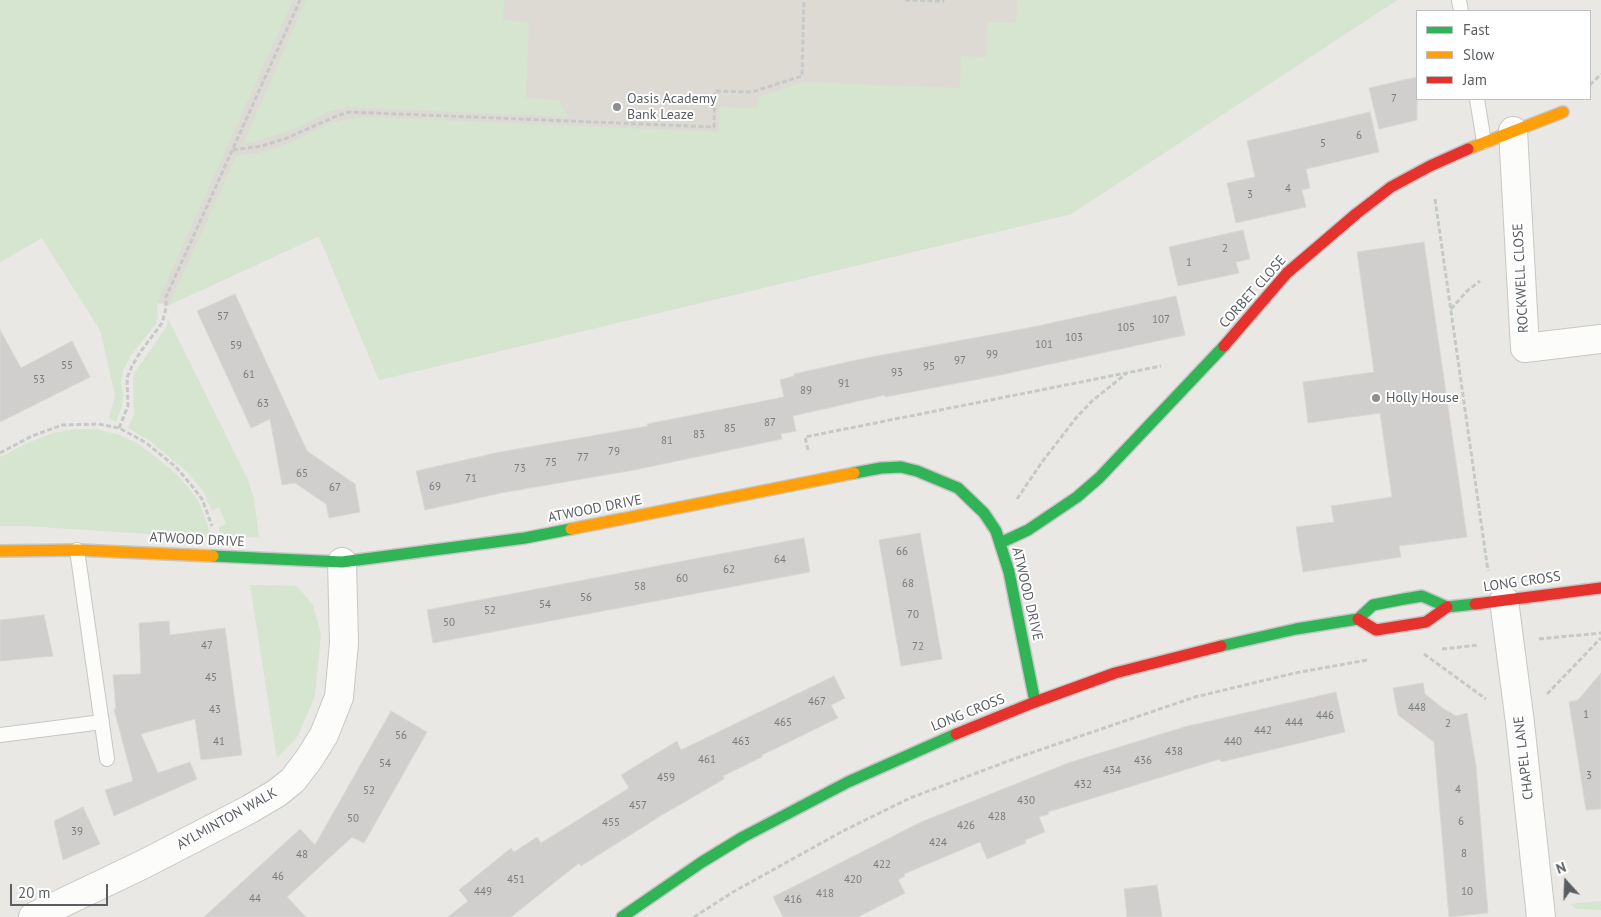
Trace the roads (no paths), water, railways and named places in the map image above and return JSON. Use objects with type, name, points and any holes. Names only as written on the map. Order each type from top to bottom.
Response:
[{"type":"street","name":"CORBET CLOSE","points":[[1000,543],[1028,530],[1077,497],[1098,478],[1216,355],[1287,274],[1356,214],[1391,187],[1430,166],[1484,142],[1563,112]]},
{"type":"street","name":"ROCKWELL CLOSE","points":[[1513,131],[1525,348],[1601,339]]},
{"type":"street","name":"ATWOOD DRIVE","points":[[0,551],[77,550],[342,562],[524,538],[814,480],[881,468],[900,467],[917,470],[958,488],[984,513],[996,531],[1009,572],[1035,702]]},
{"type":"street","name":"AYLMINTON WALK","points":[[33,917],[144,864],[250,809],[277,793],[293,780],[324,735],[338,698],[344,643],[342,562]]},
{"type":"street","name":"LONG CROSS","points":[[1358,619],[1376,630],[1426,622],[1447,607],[1601,588]]},
{"type":"street","name":"LONG CROSS","points":[[622,917],[702,862],[780,817],[848,782],[924,747],[1035,702],[1115,673],[1194,652],[1296,629],[1358,619],[1373,605],[1422,596],[1447,607]]},
{"type":"street","name":"CHAPEL LANE","points":[[1498,601],[1510,642],[1541,917]]},
{"type":"lane","points":[[1477,100],[1484,142]]},
{"type":"lane","points":[[77,550],[107,758]]},
{"type":"lane","points":[[0,735],[102,722]]},
{"type":"place","name":"Oasis Academy Bank Leaze","points":[[617,107]]},
{"type":"place","name":"Holly House","points":[[1376,398]]}]
